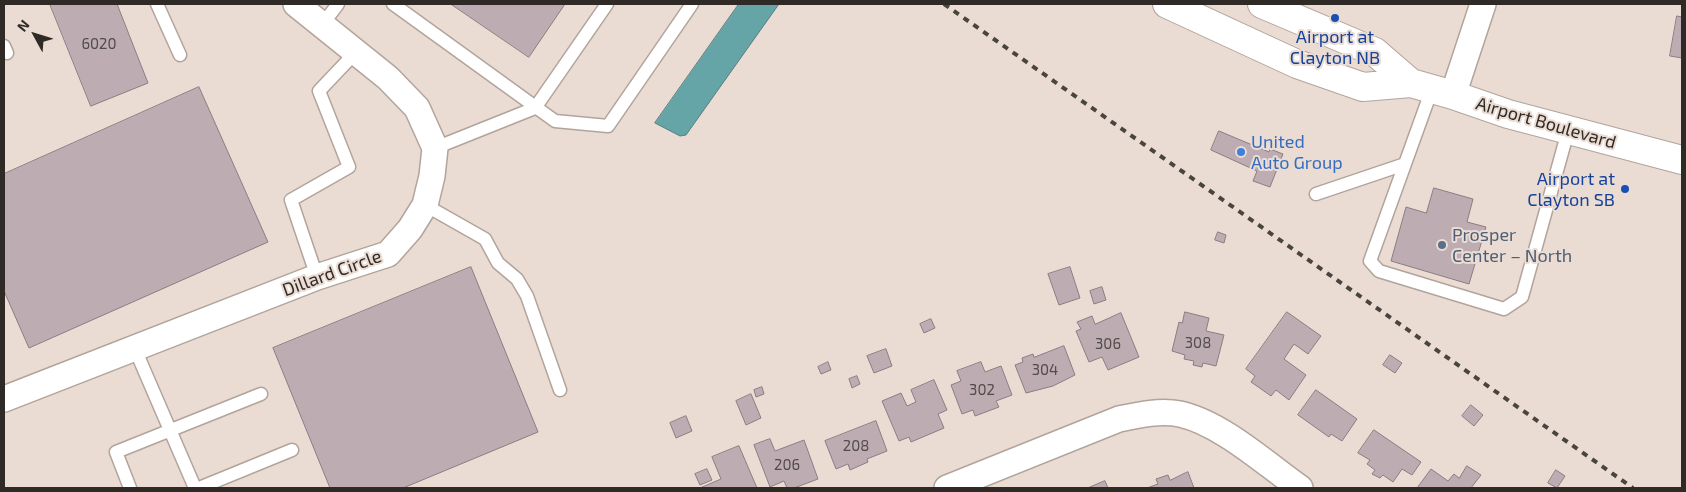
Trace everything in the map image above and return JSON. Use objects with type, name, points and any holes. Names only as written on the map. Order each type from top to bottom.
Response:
[{"type":"main road","name":"Airport Boulevard","points":[[1167,4],[1296,64],[1364,87],[1432,89]]},
{"type":"main road","name":"Airport Boulevard","points":[[1262,4],[1376,52],[1432,89],[1508,114],[1682,160]]},
{"type":"street","points":[[296,4],[388,78],[417,108],[435,148]]},
{"type":"street","points":[[1432,89],[1483,4]]},
{"type":"street","name":"Dillard Circle","points":[[4,400],[317,277],[388,254],[410,229],[425,205],[432,176],[435,148]]},
{"type":"street","points":[[947,488],[1119,419],[1148,413],[1179,414],[1202,422],[1223,434],[1300,488]]},
{"type":"lane","points":[[157,4],[180,55]]},
{"type":"lane","points":[[322,25],[338,4]]},
{"type":"lane","points":[[392,4],[555,121],[608,126],[692,4]]},
{"type":"lane","points":[[435,148],[535,108],[607,4]]},
{"type":"lane","points":[[317,277],[291,200],[349,168],[319,91],[356,52]]},
{"type":"lane","points":[[1432,89],[1370,261],[1379,271],[1504,309],[1522,297],[1568,131]]},
{"type":"lane","points":[[1316,194],[1405,164]]},
{"type":"lane","points":[[425,205],[485,239],[498,263],[517,279],[527,296],[560,390]]},
{"type":"lane","points":[[135,349],[197,488],[292,450]]},
{"type":"lane","points":[[130,488],[116,452],[261,394]]},
{"type":"water","points":[[739,4],[779,4],[686,135],[680,136],[655,123]]},
{"type":"building","points":[[50,4],[117,4],[148,83],[91,106]]},
{"type":"building","points":[[451,4],[565,4],[529,57]]},
{"type":"building","points":[[1677,16],[1682,17],[1682,58],[1670,56]]},
{"type":"building","points":[[199,87],[268,242],[29,348],[4,291],[4,174]]},
{"type":"building","points":[[1219,131],[1269,152],[1270,149],[1283,154],[1270,187],[1253,181],[1257,171],[1211,150]]},
{"type":"building","points":[[1434,188],[1473,199],[1467,222],[1486,227],[1469,284],[1391,261],[1406,207],[1426,213]]},
{"type":"building","points":[[1218,232],[1226,235],[1224,243],[1215,240]]},
{"type":"building","points":[[471,267],[538,432],[403,488],[330,488],[273,348]]},
{"type":"building","points":[[1070,267],[1080,298],[1059,305],[1048,274]]},
{"type":"building","points":[[1102,287],[1106,300],[1094,304],[1090,291]]},
{"type":"building","points":[[1185,312],[1209,318],[1206,331],[1224,335],[1216,366],[1203,363],[1202,367],[1193,365],[1194,361],[1184,359],[1185,355],[1172,351],[1179,322],[1182,323]]},
{"type":"building","points":[[1287,312],[1321,336],[1308,354],[1294,344],[1284,359],[1306,375],[1289,400],[1276,390],[1271,396],[1251,382],[1255,376],[1246,369]]},
{"type":"building","points":[[1121,313],[1139,357],[1108,370],[1102,357],[1089,362],[1076,331],[1081,329],[1077,322],[1092,316],[1095,324]]},
{"type":"building","points":[[931,319],[935,328],[924,333],[920,324]]},
{"type":"building","points":[[1064,346],[1075,375],[1053,386],[1026,393],[1015,365],[1023,362],[1022,358],[1033,354],[1034,357]]},
{"type":"building","points":[[886,349],[892,366],[874,373],[867,356]]},
{"type":"building","points":[[1390,355],[1402,363],[1395,373],[1383,365]]},
{"type":"building","points":[[828,362],[831,370],[821,374],[818,367]]},
{"type":"building","points":[[981,362],[985,372],[1001,366],[1012,395],[996,401],[999,407],[975,416],[973,410],[962,414],[951,385],[961,381],[957,371]]},
{"type":"building","points":[[857,376],[860,384],[852,388],[849,379]]},
{"type":"building","points":[[934,380],[947,410],[938,414],[944,428],[911,442],[909,437],[899,441],[882,401],[901,393],[907,406],[916,402],[911,390]]},
{"type":"building","points":[[762,387],[764,394],[756,397],[754,390]]},
{"type":"building","points":[[1316,390],[1357,419],[1342,441],[1331,434],[1329,437],[1298,415]]},
{"type":"building","points":[[751,394],[761,418],[746,425],[736,401]]},
{"type":"building","points":[[1471,405],[1483,415],[1474,426],[1462,416]]},
{"type":"building","points":[[686,416],[692,431],[676,438],[670,423]]},
{"type":"building","points":[[876,421],[887,451],[867,459],[868,462],[850,470],[848,464],[836,469],[825,441]]},
{"type":"building","points":[[1374,430],[1421,462],[1412,475],[1402,469],[1393,482],[1383,475],[1380,478],[1372,474],[1375,470],[1367,464],[1370,460],[1358,453]]},
{"type":"building","points":[[770,439],[775,451],[804,440],[818,479],[794,488],[787,488],[784,481],[770,487],[754,445]]},
{"type":"building","points":[[739,446],[757,488],[700,488],[721,479],[712,457]]},
{"type":"building","points":[[1467,466],[1481,475],[1471,488],[1417,488],[1431,469],[1448,481],[1454,474],[1459,478]]},
{"type":"building","points":[[707,469],[712,480],[700,485],[695,474]]},
{"type":"building","points":[[1556,470],[1565,476],[1557,488],[1548,483]]},
{"type":"building","points":[[1188,472],[1194,488],[1147,488],[1158,484],[1156,479],[1168,475],[1170,480]]},
{"type":"building","points":[[1105,481],[1108,488],[1088,488]]},
{"type":"railway","points":[[944,4],[1633,488]]},
{"type":"place","name":"Airport at Clayton NB","points":[[1335,18]]},
{"type":"place","name":"United Auto Group","points":[[1241,152]]},
{"type":"place","name":"Airport at Clayton SB","points":[[1625,189]]},
{"type":"place","name":"Prosper Center – North","points":[[1442,245]]}]
